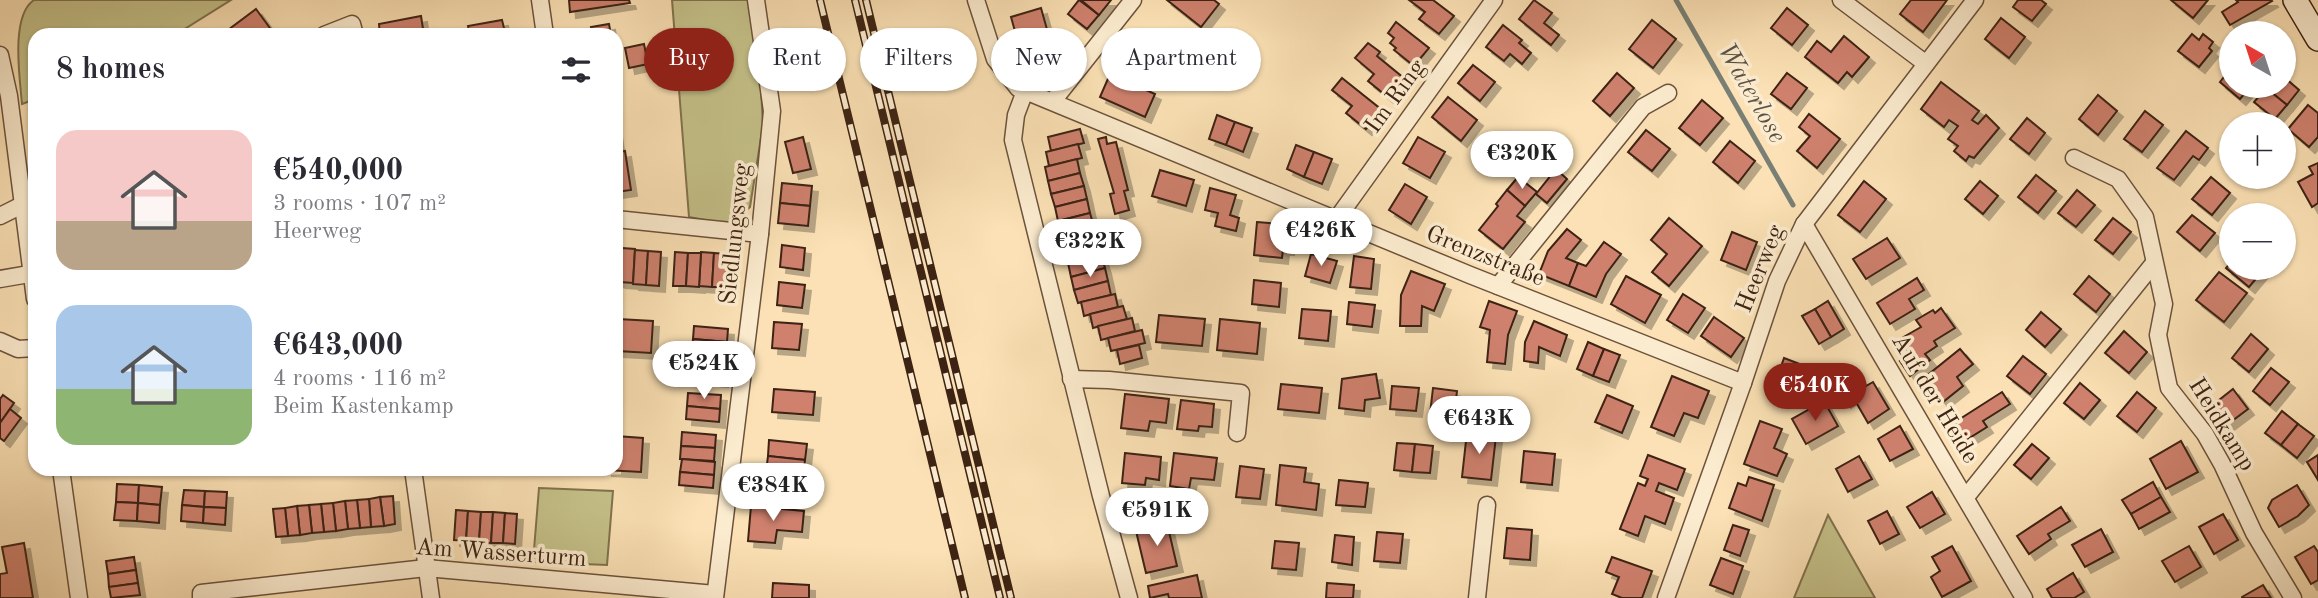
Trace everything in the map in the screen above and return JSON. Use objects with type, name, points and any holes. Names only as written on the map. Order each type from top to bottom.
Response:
[{"type":"street","points":[[540,0],[544,28]]},
{"type":"street","name":"Siedlungsweg","points":[[715,596],[760,234],[772,111],[756,0]]},
{"type":"street","points":[[976,0],[991,47]]},
{"type":"street","points":[[1053,101],[1133,0]]},
{"type":"street","name":"Im Ring","points":[[1336,220],[1494,0]]},
{"type":"street","points":[[1841,0],[1925,63]]},
{"type":"street","name":"Heerweg","points":[[1666,598],[1777,281],[1804,224],[1975,0]]},
{"type":"street","points":[[2295,0],[2318,39]]},
{"type":"street","points":[[0,55],[28,200]]},
{"type":"street","points":[[1022,91],[1013,140],[1129,598]]},
{"type":"street","name":"Grenzstraße","points":[[1027,91],[1336,220],[1743,383]]},
{"type":"street","points":[[1498,286],[1643,107],[1668,93]]},
{"type":"street","name":"Heidkamp","points":[[2074,158],[2118,179],[2145,217],[2164,304],[2158,335],[2169,388],[2205,434],[2254,533],[2293,598]]},
{"type":"street","points":[[0,216],[28,206]]},
{"type":"street","points":[[623,220],[760,234]]},
{"type":"street","name":"Auf der Heide","points":[[1804,224],[2024,598]]},
{"type":"street","points":[[1966,497],[2154,263]]},
{"type":"street","points":[[0,279],[28,274]]},
{"type":"street","points":[[0,341],[18,349],[28,348]]},
{"type":"street","points":[[1072,379],[1241,393],[1237,433]]},
{"type":"street","points":[[62,476],[79,598]]},
{"type":"street","points":[[414,476],[431,598]]},
{"type":"street","points":[[1478,598],[1487,505]]},
{"type":"street","name":"Am Wasserturm","points":[[201,595],[426,568],[715,596]]},
{"type":"shaded area","points":[[34,0],[231,0],[186,28],[28,28],[28,102],[22,104],[18,49],[22,19]]},
{"type":"shaded area","points":[[672,0],[751,0],[755,28],[748,28],[748,91],[761,91],[763,125],[750,207],[732,225],[689,217],[679,91],[734,91],[734,28],[674,28]]},
{"type":"shaded area","points":[[539,488],[613,491],[607,565],[533,562]]},
{"type":"shaded area","points":[[1828,515],[1875,598],[1794,598]]},
{"type":"building","points":[[569,0],[629,0],[630,3],[570,12]]},
{"type":"building","points":[[1079,0],[1099,15],[1087,29],[1068,14]]},
{"type":"building","points":[[1081,0],[1111,0],[1099,15]]},
{"type":"building","points":[[1167,0],[1214,0],[1219,4],[1201,27]]},
{"type":"building","points":[[1409,0],[1433,0],[1454,16],[1439,34],[1419,19],[1425,12]]},
{"type":"building","points":[[1534,0],[1552,13],[1544,23],[1559,35],[1551,45],[1519,19]]},
{"type":"building","points":[[1911,0],[1947,0],[1923,32],[1900,14]]},
{"type":"building","points":[[2018,0],[2041,0],[2046,4],[2032,21],[2013,7]]},
{"type":"building","points":[[2171,0],[2208,0],[2193,18]]},
{"type":"building","points":[[2236,0],[2272,1],[2237,21],[2228,21],[2222,12],[2238,2]]},
{"type":"building","points":[[1041,8],[1047,28],[1014,28],[1011,17]]},
{"type":"building","points":[[1787,8],[1808,25],[1792,45],[1771,28]]},
{"type":"building","points":[[256,9],[270,28],[231,28]]},
{"type":"building","points":[[421,16],[423,28],[379,28],[379,24]]},
{"type":"building","points":[[2001,18],[2025,37],[2009,58],[1985,39]]},
{"type":"building","points":[[502,20],[504,28],[468,28]]},
{"type":"building","points":[[1652,20],[1676,39],[1653,68],[1629,49]]},
{"type":"building","points":[[1396,22],[1429,48],[1414,66],[1394,50],[1396,48],[1390,43],[1394,38],[1388,33]]},
{"type":"building","points":[[609,24],[610,28],[591,28]]},
{"type":"building","points":[[1503,25],[1522,40],[1519,43],[1531,53],[1522,64],[1510,54],[1504,61],[1486,47]]},
{"type":"building","points":[[2192,34],[2199,40],[2203,34],[2213,42],[2209,48],[2212,51],[2199,67],[2178,51]]},
{"type":"building","points":[[1844,36],[1869,57],[1852,77],[1847,72],[1838,83],[1805,57],[1817,41],[1831,52]]},
{"type":"building","points":[[1368,43],[1380,52],[1377,56],[1405,79],[1389,98],[1368,81],[1374,74],[1355,58]]},
{"type":"building","points":[[644,44],[644,65],[629,68],[625,48]]},
{"type":"building","points":[[1473,65],[1495,82],[1480,101],[1458,83]]},
{"type":"building","points":[[1617,73],[1634,88],[1610,116],[1593,101]]},
{"type":"building","points":[[1787,73],[1807,88],[1791,109],[1771,94]]},
{"type":"building","points":[[1342,78],[1382,110],[1366,129],[1346,113],[1352,106],[1332,90]]},
{"type":"building","points":[[1941,82],[1979,111],[1972,120],[1978,124],[1986,115],[1999,128],[1974,158],[1969,156],[1966,161],[1954,151],[1958,146],[1948,139],[1958,126],[1949,120],[1944,127],[1921,109]]},
{"type":"building","points":[[1103,91],[1148,91],[1155,94],[1145,117],[1100,97]]},
{"type":"building","points":[[2098,95],[2117,111],[2098,135],[2079,119]]},
{"type":"building","points":[[1448,97],[1477,120],[1461,141],[1432,117]]},
{"type":"building","points":[[2257,98],[2278,98],[2287,105],[2281,112],[2266,112],[2254,102]]},
{"type":"building","points":[[2278,98],[2293,98],[2287,105]]},
{"type":"building","points":[[1702,100],[1723,118],[1700,145],[1679,128]]},
{"type":"building","points":[[2308,105],[2318,113],[2318,137],[2309,147],[2296,136],[2296,119]]},
{"type":"building","points":[[2145,111],[2163,125],[2142,152],[2124,139]]},
{"type":"building","points":[[1809,114],[1840,139],[1817,168],[1797,151],[1810,136],[1799,127]]},
{"type":"building","points":[[1217,115],[1235,122],[1226,145],[1209,139]]},
{"type":"building","points":[[2027,118],[2045,133],[2029,154],[2010,139]]},
{"type":"building","points":[[1235,122],[1252,128],[1243,152],[1226,145]]},
{"type":"building","points":[[1080,129],[1084,143],[1051,151],[1048,137]]},
{"type":"building","points":[[1646,130],[1670,149],[1652,171],[1628,152]]},
{"type":"building","points":[[2186,131],[2208,148],[2199,160],[2193,156],[2174,180],[2157,168]]},
{"type":"building","points":[[803,137],[811,169],[793,173],[785,142]]},
{"type":"building","points":[[1106,137],[1107,144],[1116,142],[1128,190],[1124,191],[1129,210],[1115,214],[1110,194],[1114,193],[1098,139]]},
{"type":"building","points":[[1418,137],[1445,152],[1430,178],[1403,163]]},
{"type":"building","points":[[1730,141],[1755,161],[1738,183],[1713,162]]},
{"type":"building","points":[[1078,144],[1082,158],[1049,166],[1046,152]]},
{"type":"building","points":[[1296,145],[1314,152],[1304,177],[1287,169]]},
{"type":"building","points":[[623,151],[625,151],[631,190],[623,191]]},
{"type":"building","points":[[1314,152],[1332,159],[1322,184],[1304,177]]},
{"type":"building","points":[[1077,159],[1080,173],[1048,181],[1045,167]]},
{"type":"building","points":[[2318,163],[2318,203],[2312,207],[2298,182],[2313,174],[2309,167]]},
{"type":"building","points":[[1556,169],[1567,179],[1547,203],[1536,194]]},
{"type":"building","points":[[1160,170],[1194,180],[1186,206],[1152,196]]},
{"type":"building","points":[[1080,173],[1084,186],[1051,194],[1048,181]]},
{"type":"building","points":[[2036,175],[2056,191],[2038,213],[2018,197]]},
{"type":"building","points":[[1518,177],[1537,192],[1525,206],[1507,190]]},
{"type":"building","points":[[2211,177],[2219,184],[2219,189],[2225,189],[2230,193],[2219,203],[2212,215],[2192,199]]},
{"type":"building","points":[[1864,181],[1886,199],[1860,232],[1838,215]]},
{"type":"building","points":[[1980,181],[1998,196],[1983,214],[1965,199]]},
{"type":"building","points":[[782,183],[812,186],[810,206],[780,203]]},
{"type":"building","points":[[1405,184],[1427,197],[1411,224],[1389,210]]},
{"type":"building","points":[[1084,186],[1087,199],[1055,207],[1051,194]]},
{"type":"building","points":[[1210,188],[1236,195],[1230,215],[1239,218],[1236,231],[1215,226],[1218,213],[1205,210]]},
{"type":"building","points":[[1507,190],[1525,206],[1517,216],[1525,222],[1503,249],[1479,230]]},
{"type":"building","points":[[2077,190],[2095,205],[2076,227],[2058,213]]},
{"type":"building","points":[[1087,199],[1090,213],[1058,221],[1055,207]]},
{"type":"building","points":[[780,203],[810,206],[808,226],[778,223]]},
{"type":"building","points":[[1090,213],[1094,227],[1061,235],[1058,221]]},
{"type":"building","points":[[2192,215],[2215,233],[2200,251],[2177,232]]},
{"type":"building","points":[[1669,218],[1702,246],[1669,286],[1652,272],[1667,254],[1651,240]]},
{"type":"building","points":[[2113,218],[2131,232],[2113,254],[2095,240]]},
{"type":"building","points":[[1257,222],[1290,225],[1288,249],[1283,249],[1282,258],[1254,255]]},
{"type":"building","points":[[1094,227],[1097,240],[1065,248],[1061,235]]},
{"type":"building","points":[[1567,229],[1581,240],[1566,258],[1578,263],[1569,286],[1539,274],[1548,251]]},
{"type":"building","points":[[1732,232],[1757,242],[1746,270],[1721,260]]},
{"type":"building","points":[[1887,238],[1900,258],[1866,279],[1853,259]]},
{"type":"building","points":[[1604,242],[1621,254],[1606,274],[1596,297],[1569,286],[1578,263],[1586,266]]},
{"type":"building","points":[[782,245],[805,248],[803,270],[780,267]]},
{"type":"building","points":[[623,248],[635,249],[633,283],[623,282]]},
{"type":"building","points":[[635,250],[648,251],[646,285],[633,284]]},
{"type":"building","points":[[648,251],[661,252],[659,286],[646,285]]},
{"type":"building","points":[[675,252],[688,253],[686,286],[673,286]]},
{"type":"building","points":[[701,252],[714,253],[712,287],[699,286]]},
{"type":"building","points":[[688,253],[701,253],[699,287],[686,286]]},
{"type":"building","points":[[714,253],[727,254],[725,287],[712,287]]},
{"type":"building","points":[[1311,254],[1337,261],[1330,283],[1305,276]]},
{"type":"building","points":[[1101,255],[1105,268],[1071,277],[1068,263]]},
{"type":"building","points":[[1354,256],[1374,259],[1371,289],[1350,287]]},
{"type":"building","points":[[1105,268],[1108,281],[1074,290],[1071,277]]},
{"type":"building","points":[[1411,271],[1445,284],[1434,311],[1422,306],[1421,326],[1400,326],[1401,295]]},
{"type":"building","points":[[2219,272],[2219,280],[2230,280],[2247,293],[2224,322],[2196,300]]},
{"type":"building","points":[[1626,276],[1661,295],[1645,323],[1611,304]]},
{"type":"building","points":[[2089,276],[2110,294],[2096,312],[2074,294]]},
{"type":"building","points":[[1917,278],[1924,290],[1909,299],[1915,309],[1890,324],[1877,303]]},
{"type":"building","points":[[1254,280],[1281,283],[1279,307],[1252,304]]},
{"type":"building","points":[[2241,280],[2255,280],[2249,287]]},
{"type":"building","points":[[1108,281],[1111,295],[1078,303],[1074,290]]},
{"type":"building","points":[[779,282],[805,285],[802,308],[777,305]]},
{"type":"building","points":[[1115,294],[1118,307],[1084,316],[1081,302]]},
{"type":"building","points":[[1683,294],[1705,308],[1688,333],[1667,320]]},
{"type":"building","points":[[1489,301],[1517,311],[1508,335],[1505,364],[1487,362],[1490,330],[1480,327]]},
{"type":"building","points":[[1828,301],[1844,329],[1831,337],[1815,309]]},
{"type":"building","points":[[1349,302],[1375,305],[1372,327],[1347,324]]},
{"type":"building","points":[[1123,306],[1127,319],[1093,328],[1090,314]]},
{"type":"building","points":[[1941,308],[1955,328],[1934,341],[1937,346],[1925,354],[1930,360],[1910,376],[1900,361],[1910,355],[1900,339],[1921,327],[1916,320]]},
{"type":"building","points":[[1302,309],[1331,311],[1328,341],[1299,338]]},
{"type":"building","points":[[1815,309],[1831,337],[1819,344],[1802,316]]},
{"type":"building","points":[[2041,312],[2061,329],[2045,347],[2026,330]]},
{"type":"building","points":[[1159,315],[1205,319],[1202,346],[1156,342]]},
{"type":"building","points":[[1714,317],[1744,338],[1731,357],[1701,336]]},
{"type":"building","points":[[1132,318],[1135,331],[1101,340],[1098,326]]},
{"type":"building","points":[[623,319],[653,321],[651,353],[623,351]]},
{"type":"building","points":[[1220,319],[1260,323],[1257,354],[1217,350]]},
{"type":"building","points":[[1534,321],[1567,335],[1560,356],[1539,347],[1538,363],[1524,361],[1525,342]]},
{"type":"building","points":[[774,322],[802,324],[799,350],[772,348]]},
{"type":"building","points":[[694,326],[728,329],[727,342],[693,339]]},
{"type":"building","points":[[1142,330],[1145,343],[1111,351],[1108,338]]},
{"type":"building","points":[[2124,331],[2147,352],[2129,373],[2105,353]]},
{"type":"building","points":[[2251,334],[2268,349],[2249,372],[2232,358]]},
{"type":"building","points":[[693,339],[727,342],[725,355],[692,353]]},
{"type":"building","points":[[1588,342],[1604,349],[1593,376],[1577,369]]},
{"type":"building","points":[[1139,345],[1142,358],[1120,364],[1117,350]]},
{"type":"building","points":[[1604,349],[1620,355],[1609,382],[1593,376]]},
{"type":"building","points":[[1960,349],[1973,364],[1957,377],[1963,386],[1943,402],[1924,378]]},
{"type":"building","points":[[691,352],[724,355],[723,368],[690,365]]},
{"type":"building","points":[[2023,356],[2046,374],[2030,394],[2007,376]]},
{"type":"building","points":[[1784,358],[1805,366],[1795,392],[1775,384]]},
{"type":"building","points":[[690,365],[723,368],[722,381],[688,378]]},
{"type":"building","points":[[2271,368],[2289,382],[2270,405],[2253,391]]},
{"type":"building","points":[[1376,374],[1380,398],[1365,400],[1364,411],[1339,408],[1342,379]]},
{"type":"building","points":[[1857,374],[1866,386],[1873,382],[1889,409],[1868,423],[1853,397],[1845,402],[1836,387]]},
{"type":"building","points":[[1672,376],[1709,391],[1698,418],[1684,413],[1674,436],[1651,427]]},
{"type":"building","points":[[2080,383],[2100,400],[2084,419],[2064,403]]},
{"type":"building","points":[[1281,384],[1322,388],[1319,413],[1278,409]]},
{"type":"building","points":[[1392,386],[1419,388],[1416,411],[1390,409]]},
{"type":"building","points":[[1433,388],[1457,391],[1454,416],[1430,414]]},
{"type":"building","points":[[774,389],[815,392],[813,415],[772,412]]},
{"type":"building","points":[[2233,389],[2248,409],[2224,427],[2209,408]]},
{"type":"building","points":[[2002,392],[2010,404],[1983,421],[1987,427],[1963,442],[1952,424]]},
{"type":"building","points":[[2137,392],[2156,408],[2137,432],[2117,416]]},
{"type":"building","points":[[688,393],[721,395],[720,409],[687,406]]},
{"type":"building","points":[[1125,394],[1169,399],[1166,423],[1150,421],[1148,431],[1121,428]]},
{"type":"building","points":[[3,395],[14,403],[0,423],[0,399]]},
{"type":"building","points":[[1607,395],[1633,406],[1622,433],[1595,422]]},
{"type":"building","points":[[1181,400],[1214,404],[1212,427],[1199,426],[1198,431],[1177,429]]},
{"type":"building","points":[[1824,401],[1838,426],[1806,444],[1792,419]]},
{"type":"building","points":[[687,406],[720,409],[719,422],[686,419]]},
{"type":"building","points":[[10,409],[21,418],[4,441],[0,438],[0,423]]},
{"type":"building","points":[[2282,411],[2298,424],[2281,445],[2265,433]]},
{"type":"building","points":[[1760,421],[1782,429],[1774,448],[1787,454],[1777,476],[1744,464]]},
{"type":"building","points":[[2298,424],[2314,436],[2297,458],[2281,445]]},
{"type":"building","points":[[1900,426],[1913,449],[1890,461],[1878,439]]},
{"type":"building","points":[[682,432],[716,435],[715,448],[681,446]]},
{"type":"building","points":[[1467,432],[1496,436],[1491,480],[1462,477]]},
{"type":"building","points":[[623,437],[643,438],[641,472],[623,471]]},
{"type":"building","points":[[769,440],[807,444],[805,460],[768,456]]},
{"type":"building","points":[[2181,441],[2198,472],[2166,489],[2150,459]]},
{"type":"building","points":[[1397,443],[1415,444],[1412,472],[1394,470]]},
{"type":"building","points":[[1415,444],[1433,446],[1430,473],[1412,472]]},
{"type":"building","points":[[2032,444],[2049,458],[2031,479],[2014,465]]},
{"type":"building","points":[[681,446],[715,448],[714,461],[680,459]]},
{"type":"building","points":[[1524,451],[1555,454],[1552,485],[1521,482]]},
{"type":"building","points":[[1125,453],[1161,457],[1159,480],[1146,478],[1145,485],[1122,483]]},
{"type":"building","points":[[1174,453],[1217,458],[1214,480],[1191,478],[1189,489],[1170,486]]},
{"type":"building","points":[[1648,455],[1685,469],[1677,490],[1659,483],[1656,491],[1674,498],[1665,524],[1645,516],[1638,536],[1620,529],[1638,483],[1645,486],[1648,479],[1640,476]]},
{"type":"building","points":[[2318,455],[2318,480],[2307,462]]},
{"type":"building","points":[[768,456],[805,460],[803,476],[766,472]]},
{"type":"building","points":[[1859,456],[1872,479],[1848,492],[1836,469]]},
{"type":"building","points":[[682,459],[715,462],[714,475],[680,472]]},
{"type":"building","points":[[1280,465],[1306,468],[1304,482],[1319,484],[1316,510],[1276,505]]},
{"type":"building","points":[[1240,466],[1264,469],[1260,499],[1236,497]]},
{"type":"building","points":[[680,472],[714,475],[713,488],[679,485]]},
{"type":"building","points":[[1749,477],[1774,485],[1762,521],[1729,508],[1738,483],[1746,486]]},
{"type":"building","points":[[1339,480],[1368,483],[1365,507],[1336,505]]},
{"type":"building","points":[[2153,482],[2161,497],[2131,514],[2122,500]]},
{"type":"building","points":[[117,484],[139,485],[138,503],[116,502]]},
{"type":"building","points":[[139,485],[162,487],[160,505],[138,503]]},
{"type":"building","points":[[2297,485],[2309,505],[2298,516],[2279,527],[2268,508],[2272,500]]},
{"type":"building","points":[[184,490],[205,491],[204,507],[182,505]]},
{"type":"building","points":[[205,491],[227,492],[226,508],[204,507]]},
{"type":"building","points":[[1932,492],[1945,514],[1920,528],[1907,507]]},
{"type":"building","points":[[393,496],[395,524],[384,526],[380,497]]},
{"type":"building","points":[[380,497],[384,526],[371,527],[369,499]]},
{"type":"building","points":[[2161,497],[2170,512],[2139,529],[2131,514]]},
{"type":"building","points":[[369,499],[371,527],[360,528],[357,500]]},
{"type":"building","points":[[357,500],[360,528],[348,529],[345,501]]},
{"type":"building","points":[[345,501],[348,529],[336,531],[333,503]]},
{"type":"building","points":[[116,502],[138,503],[137,521],[114,520]]},
{"type":"building","points":[[138,503],[160,505],[159,523],[137,521]]},
{"type":"building","points":[[333,503],[336,531],[324,532],[321,504]]},
{"type":"building","points":[[321,504],[324,532],[312,533],[309,505]]},
{"type":"building","points":[[182,505],[204,507],[203,523],[181,521]]},
{"type":"building","points":[[309,505],[312,533],[300,535],[297,506]]},
{"type":"building","points":[[297,506],[300,535],[288,536],[285,508]]},
{"type":"building","points":[[751,506],[804,511],[802,532],[777,530],[775,543],[748,541]]},
{"type":"building","points":[[204,507],[226,508],[225,525],[203,523]]},
{"type":"building","points":[[2061,507],[2070,521],[2048,534],[2051,539],[2029,554],[2017,536]]},
{"type":"building","points":[[285,508],[288,536],[276,537],[273,509]]},
{"type":"building","points":[[456,510],[468,511],[466,541],[454,540]]},
{"type":"building","points":[[468,511],[481,512],[479,542],[466,541]]},
{"type":"building","points":[[1887,511],[1899,534],[1880,544],[1868,521]]},
{"type":"building","points":[[481,512],[493,512],[491,543],[479,542]]},
{"type":"building","points":[[493,512],[505,513],[503,543],[491,543]]},
{"type":"building","points":[[505,513],[517,514],[515,544],[503,543]]},
{"type":"building","points":[[2223,514],[2238,540],[2214,554],[2199,527]]},
{"type":"building","points":[[1167,523],[1177,566],[1146,573],[1136,531]]},
{"type":"building","points":[[1733,525],[1749,530],[1740,556],[1724,550]]},
{"type":"building","points":[[1507,528],[1532,530],[1530,560],[1504,558]]},
{"type":"building","points":[[2101,529],[2113,552],[2085,567],[2072,545]]},
{"type":"building","points":[[1377,532],[1403,534],[1400,563],[1374,561]]},
{"type":"building","points":[[1335,535],[1354,537],[1352,565],[1332,562]]},
{"type":"building","points":[[1275,541],[1299,543],[1296,570],[1272,568]]},
{"type":"building","points":[[24,543],[33,598],[0,598],[0,574],[7,573],[2,547]]},
{"type":"building","points":[[1952,546],[1971,581],[1942,597],[1931,577],[1940,571],[1932,557]]},
{"type":"building","points":[[2189,546],[2201,567],[2175,582],[2162,561]]},
{"type":"building","points":[[2314,546],[2318,552],[2318,580],[2311,584],[2295,557]]},
{"type":"building","points":[[134,557],[136,570],[108,574],[106,561]]},
{"type":"building","points":[[1612,557],[1652,571],[1642,598],[1622,598],[1612,594],[1619,577],[1606,572]]},
{"type":"building","points":[[1721,558],[1743,566],[1733,594],[1710,585]]},
{"type":"building","points":[[136,570],[138,583],[109,587],[108,574]]},
{"type":"building","points":[[2073,573],[2084,592],[2074,598],[2052,598],[2047,589]]},
{"type":"building","points":[[1197,575],[1202,598],[1169,598],[1168,594],[1150,598],[1148,586]]},
{"type":"building","points":[[138,583],[140,595],[111,598],[109,587]]},
{"type":"building","points":[[773,583],[809,585],[809,598],[772,598]]},
{"type":"building","points":[[1327,583],[1354,585],[1353,598],[1326,598]]},
{"type":"building","points":[[2263,585],[2271,598],[2242,598],[2242,597]]},
{"type":"waterway","name":"Waterlose","points":[[1676,0],[1793,205]]},
{"type":"railway","points":[[820,0],[965,598]]},
{"type":"railway","points":[[855,0],[1000,598]]},
{"type":"railway","points":[[866,0],[1011,598]]}]
